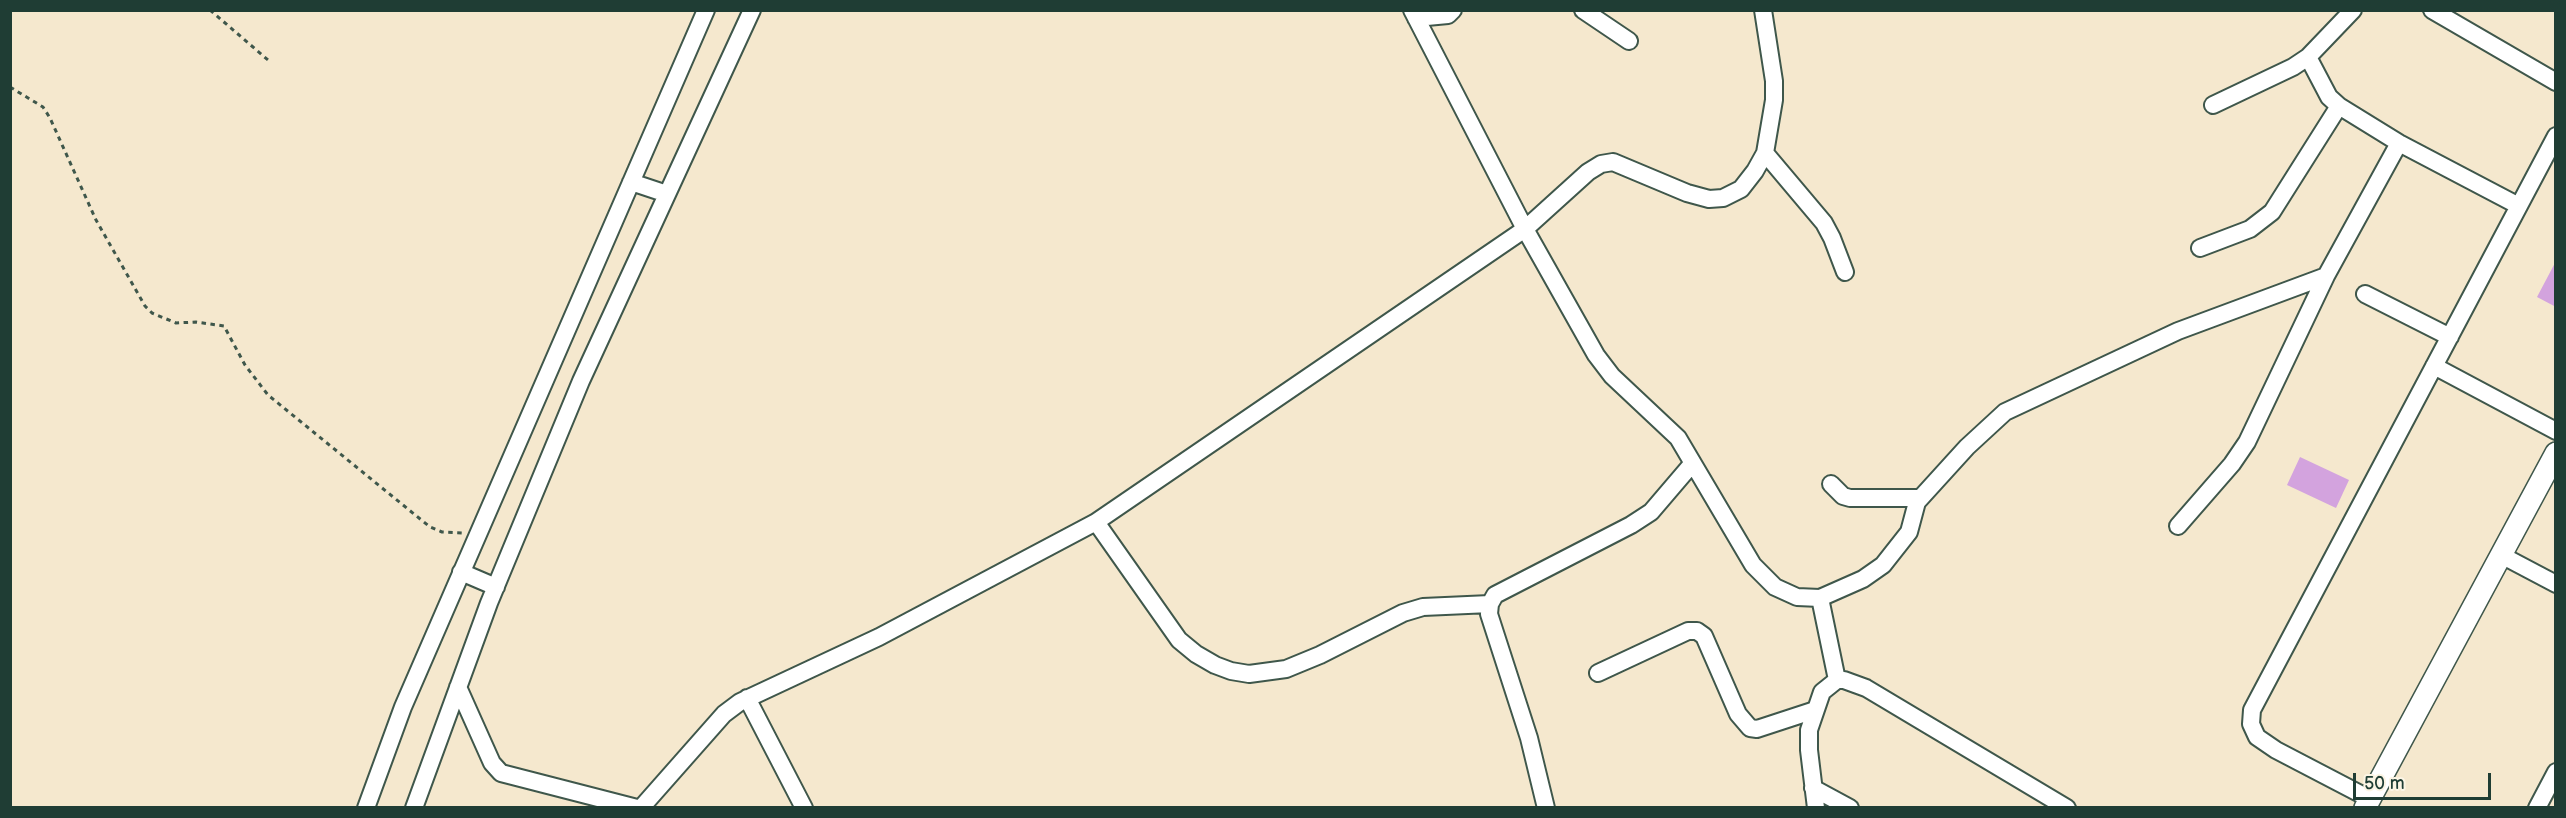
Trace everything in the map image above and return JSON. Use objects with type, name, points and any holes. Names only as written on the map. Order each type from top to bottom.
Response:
[{"type":"street","points":[[366,807],[403,707],[706,10]]},
{"type":"street","points":[[414,807],[496,587],[581,381],[752,10]]},
{"type":"street","points":[[1453,10],[1448,15],[1414,14],[1525,229],[1596,355],[1612,376],[1678,438],[1753,566],[1775,587],[1797,597],[1820,598],[1863,579],[1883,565],[1909,532],[1914,507],[1920,498],[1973,440],[2005,412],[2178,331],[2326,276]]},
{"type":"street","points":[[1583,10],[1629,41]]},
{"type":"street","points":[[458,687],[492,763],[501,773],[639,807],[723,714],[747,698],[879,637],[1096,522],[1525,229],[1588,172],[1608,162],[1687,193],[1709,199],[1723,198],[1741,189],[1765,153],[1774,81],[1763,10]]},
{"type":"street","points":[[2213,105],[2293,67],[2307,57],[2354,10]]},
{"type":"street","points":[[2432,10],[2556,82]]},
{"type":"street","points":[[2307,57],[2329,97],[2339,106],[2399,143],[2519,206]]},
{"type":"street","points":[[2200,248],[2250,229],[2272,212],[2339,106]]},
{"type":"street","points":[[2556,136],[2252,710],[2251,724],[2257,737],[2367,803],[2556,453]]},
{"type":"street","points":[[2178,526],[2232,464],[2247,442],[2326,276],[2399,143]]},
{"type":"street","points":[[1765,153],[1824,223],[1845,272]]},
{"type":"street","points":[[631,182],[667,194]]},
{"type":"street","points":[[2365,294],[2450,336]]},
{"type":"street","points":[[2434,366],[2556,431]]},
{"type":"street","points":[[1546,807],[1529,738],[1489,614],[1490,604],[1495,595],[1631,525],[1651,512],[1692,464]]},
{"type":"street","points":[[1831,484],[1843,496],[1850,498],[1920,498]]},
{"type":"street","points":[[1096,522],[1179,640],[1196,654],[1231,671],[1249,674],[1286,669],[1320,655],[1404,613],[1423,607],[1490,604]]},
{"type":"street","points":[[2500,555],[2556,584]]},
{"type":"street","points":[[461,572],[496,587]]},
{"type":"street","points":[[1820,598],[1837,680]]},
{"type":"street","points":[[1598,673],[1688,631],[1697,631],[1704,636],[1738,714],[1750,728],[1757,729],[1815,710]]},
{"type":"street","points":[[1816,807],[1809,750],[1809,730],[1822,692],[1837,680],[1845,680],[1866,688],[2062,806]]},
{"type":"street","points":[[747,698],[804,807]]},
{"type":"street","points":[[2537,807],[2556,772]]},
{"type":"street","points":[[1813,788],[1850,807]]},
{"type":"path","points":[[210,10],[268,60]]},
{"type":"path","points":[[10,87],[43,107],[50,118],[96,220],[145,306],[152,313],[176,323],[196,322],[224,326],[244,365],[268,395],[417,517],[430,527],[442,532],[478,532]]},
{"type":"building","points":[[2556,261],[2556,307],[2537,297]]},
{"type":"building","points":[[2300,457],[2349,480],[2336,508],[2287,485]]}]
